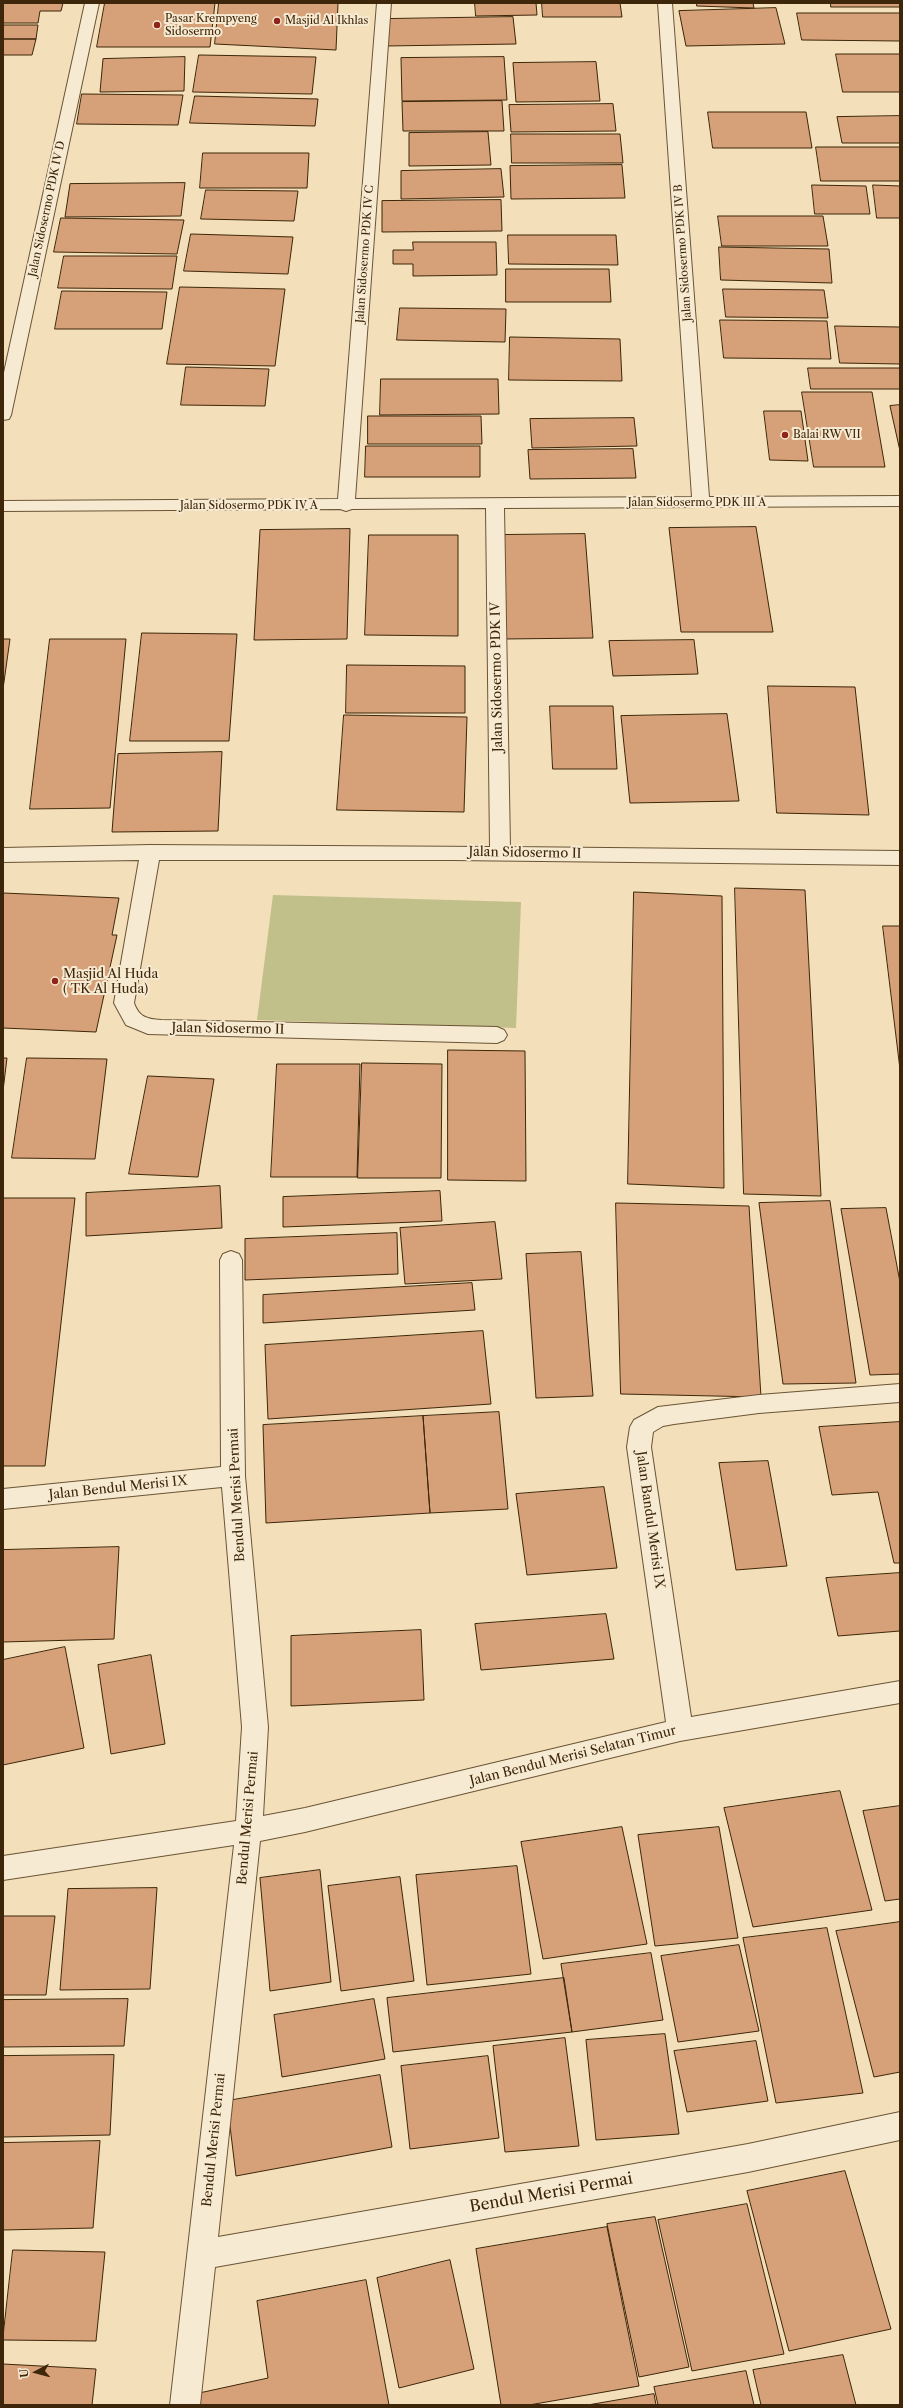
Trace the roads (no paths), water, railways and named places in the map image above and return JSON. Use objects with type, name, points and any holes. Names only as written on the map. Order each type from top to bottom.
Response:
[{"type":"street","name":"Jalan Sidosermo PDK IV D","points":[[3,415],[92,3]]},
{"type":"street","name":"Jalan Sidosermo PDK IV C","points":[[346,506],[384,3]]},
{"type":"street","name":"Jalan Sidosermo PDK IV B","points":[[665,3],[701,503]]},
{"type":"street","name":"Jalan Sidosermo PDK III A","points":[[495,502],[701,503],[900,501]]},
{"type":"street","name":"Jalan Sidosermo PDK IV A","points":[[3,506],[346,506],[495,502]]},
{"type":"street","name":"Jalan Sidosermo PDK IV","points":[[495,502],[500,853]]},
{"type":"street","name":"Jalan Sidosermo II","points":[[150,852],[124,1003],[127,1014],[134,1022],[146,1026],[161,1028],[497,1035]]},
{"type":"street","name":"Jalan Sidosermo II","points":[[3,855],[150,852],[500,853],[900,858]]},
{"type":"street","name":"Bendul Merisi Permai","points":[[185,2405],[254,1775],[255,1727],[233,1476],[232,1260]]},
{"type":"street","name":"Jalan Bandul Merisi IX","points":[[680,1730],[639,1447],[642,1428],[658,1417],[674,1414],[759,1404],[900,1393]]},
{"type":"street","name":"Jalan Bendul Merisi IX","points":[[3,1500],[233,1476]]},
{"type":"street","name":"Jalan Bendul Merisi Selatan Timur","points":[[3,1868],[248,1832],[312,1819],[680,1730],[900,1692]]},
{"type":"street","name":"Bendul Merisi Permai","points":[[202,2255],[748,2158],[900,2126]]},
{"type":"place","name":"Masjid Al Ikhlas","points":[[277,21]]},
{"type":"place","name":"Pasar Krempyeng Sidosermo","points":[[157,25]]},
{"type":"place","name":"Balai RW VII","points":[[785,435]]},
{"type":"place","name":"Masjid Al Huda ( TK Al Huda)","points":[[55,981]]}]
